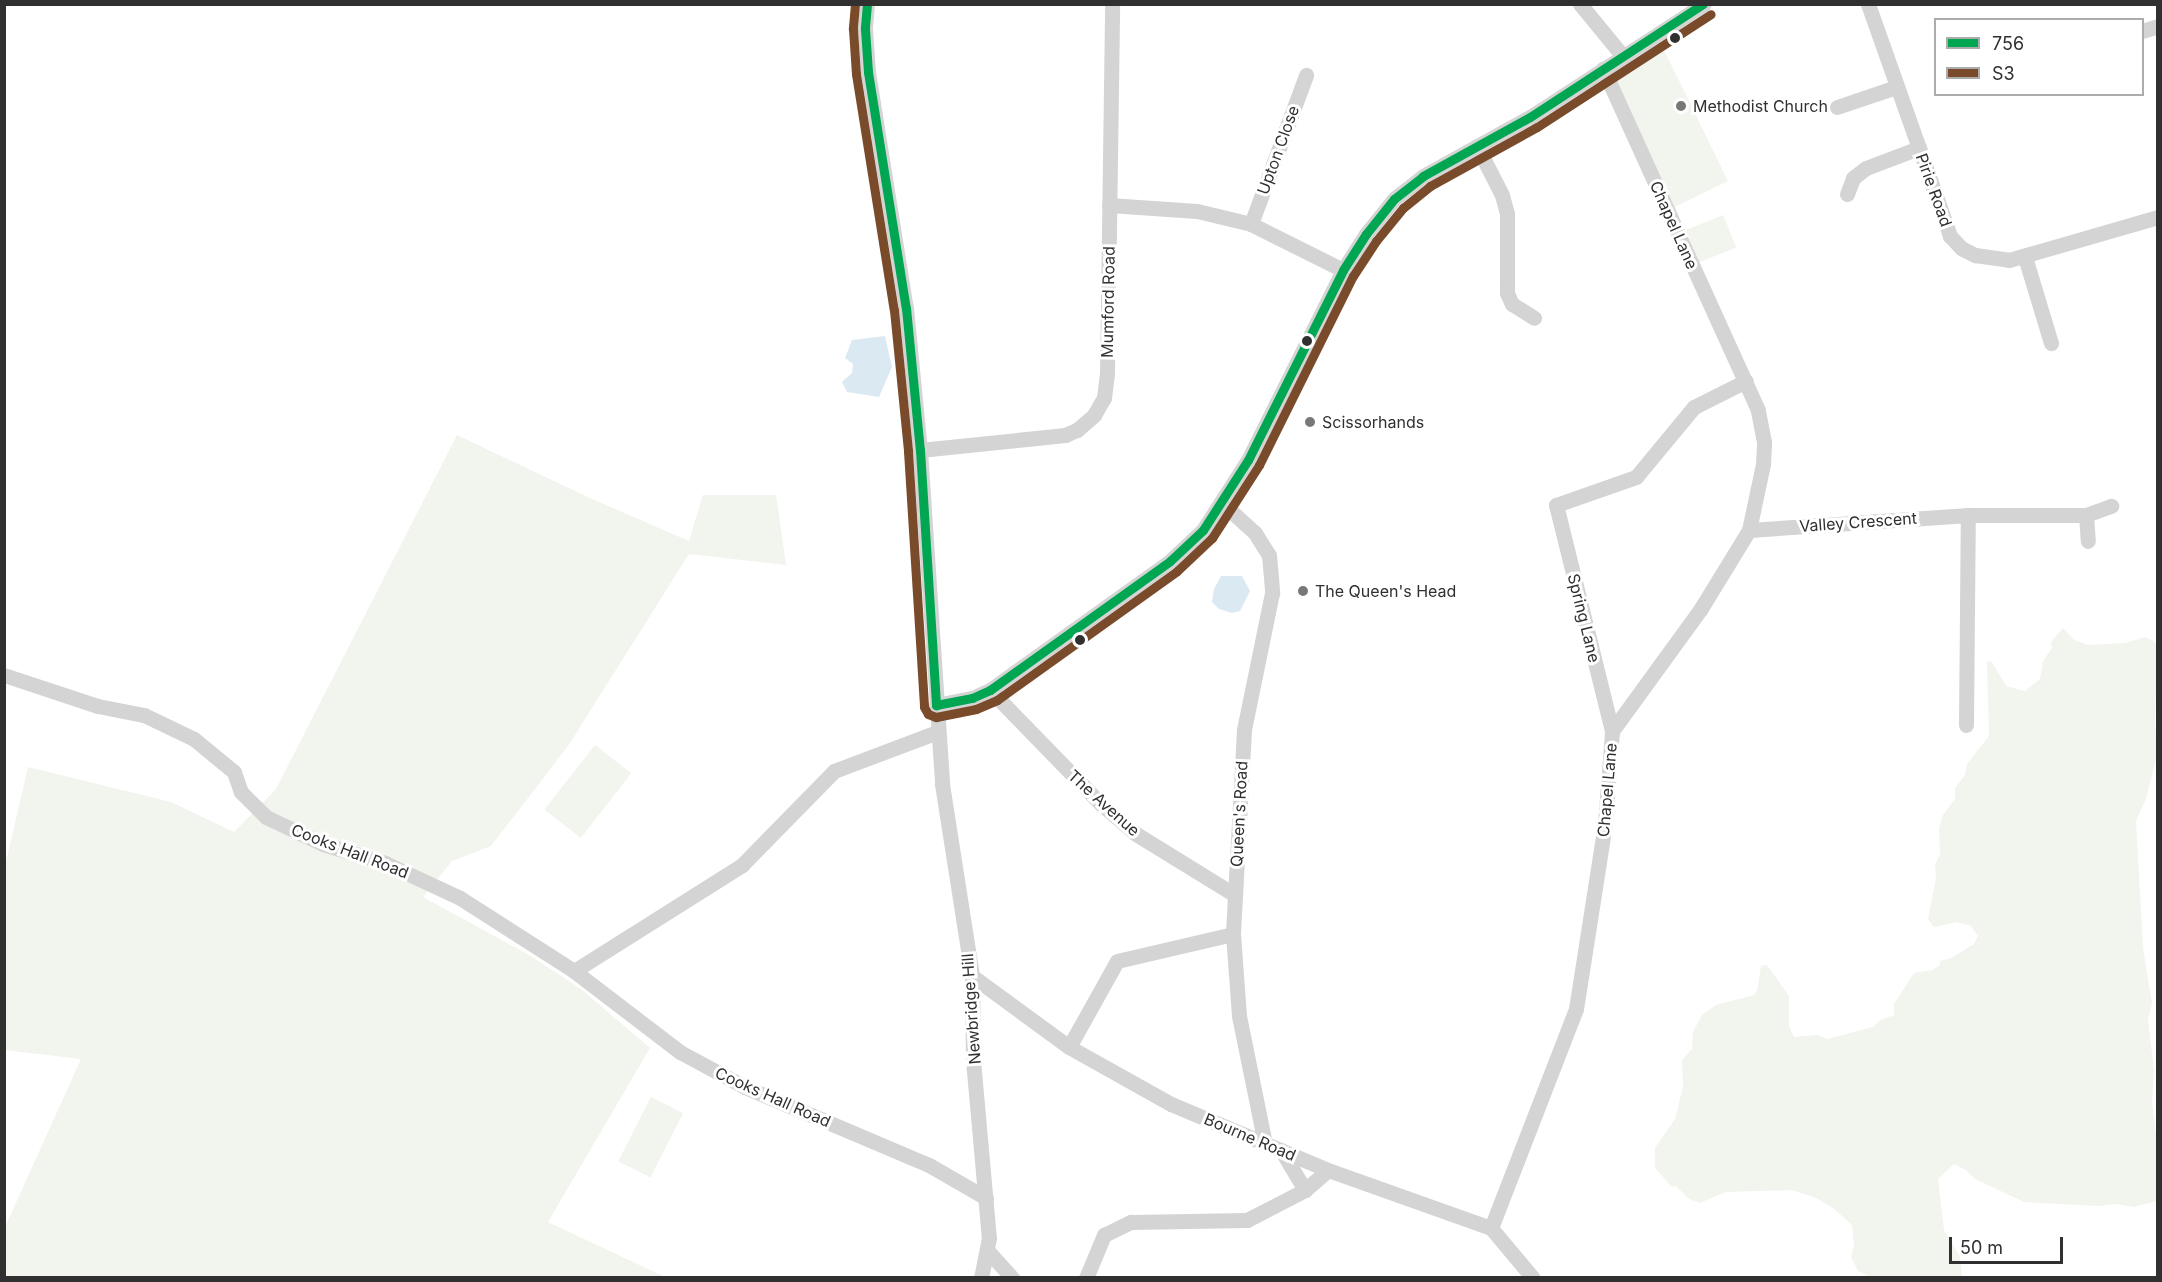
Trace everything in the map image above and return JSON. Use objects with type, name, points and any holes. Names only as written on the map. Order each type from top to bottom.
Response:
[{"type":"street","name":"Newbridge Hill","points":[[867,4],[865,29],[868,72],[906,308],[920,450],[942,784],[972,976],[974,1060],[986,1198],[987,1250],[981,1278]]},
{"type":"street","name":"Mumford Road","points":[[920,450],[1065,435],[1077,430],[1094,415],[1104,398],[1107,374],[1112,4]]},
{"type":"street","points":[[1580,4],[1622,55]]},
{"type":"street","points":[[936,705],[972,698],[990,690],[1170,561],[1203,530],[1248,460],[1343,270],[1366,234],[1394,199],[1423,176],[1530,117],[1622,55],[1704,4]]},
{"type":"street","name":"Pirie Road","points":[[1868,4],[1948,230],[1961,248],[1991,259],[2025,257],[2157,217]]},
{"type":"street","name":"Chapel Lane","points":[[1491,1228],[1576,1009],[1605,823],[1612,731],[1700,610],[1749,530],[1763,464],[1764,441],[1758,410],[1603,68]]},
{"type":"street","name":"Upton Close","points":[[1251,224],[1306,75]]},
{"type":"street","points":[[1837,107],[1896,87]]},
{"type":"street","points":[[1477,146],[1502,195],[1507,213],[1507,293],[1512,304],[1534,318]]},
{"type":"street","points":[[1847,194],[1853,178],[1866,168],[1918,148]]},
{"type":"street","points":[[1109,205],[1197,210],[1251,224],[1343,270]]},
{"type":"street","points":[[2025,257],[2051,343]]},
{"type":"street","name":"Spring Lane","points":[[1612,731],[1556,505],[1636,477],[1694,407],[1746,381]]},
{"type":"street","name":"Queen's Road","points":[[1222,503],[1255,533],[1269,555],[1272,593],[1244,730],[1233,934],[1239,1016],[1265,1144]]},
{"type":"street","name":"Valley Crescent","points":[[1749,530],[1968,514],[2086,515],[2111,506]]},
{"type":"street","points":[[1966,725],[1968,514]]},
{"type":"street","points":[[2086,515],[2088,541]]},
{"type":"street","name":"Cooks Hall Road","points":[[4,675],[98,706],[144,715],[195,739],[234,772],[242,792],[266,817],[323,844],[385,863],[460,898],[574,971],[680,1052],[745,1087],[929,1165],[986,1198]]},
{"type":"street","name":"The Avenue","points":[[990,690],[1100,803],[1136,834],[1235,895]]},
{"type":"street","points":[[574,971],[741,865],[834,771],[937,732]]},
{"type":"street","points":[[1069,1047],[1117,961],[1233,934]]},
{"type":"street","name":"Bourne Road","points":[[972,976],[1069,1047],[1171,1104],[1328,1170],[1491,1228]]},
{"type":"street","points":[[1281,1150],[1305,1190]]},
{"type":"street","points":[[1086,1278],[1104,1235],[1131,1222],[1246,1220],[1305,1190],[1328,1170]]},
{"type":"street","points":[[1491,1228],[1533,1278]]},
{"type":"street","points":[[987,1250],[1012,1278]]},
{"type":"shaded area","points":[[1663,48],[1728,181],[1674,207],[1609,74]]},
{"type":"shaded area","points":[[1723,215],[1736,247],[1699,262],[1686,230]]},
{"type":"shaded area","points":[[885,336],[892,367],[879,397],[847,392],[842,382],[852,373],[853,364],[845,358],[852,340]]},
{"type":"shaded area","points":[[457,435],[592,499],[689,541],[703,495],[776,495],[786,565],[689,554],[568,746],[491,846],[452,861],[423,897],[529,955],[581,989],[650,1048],[548,1222],[665,1277],[5,1277],[5,1227],[81,1059],[5,1050],[5,866],[28,767],[171,802],[234,832],[276,789]]},
{"type":"shaded area","points":[[1221,576],[1242,576],[1250,591],[1240,611],[1232,613],[1219,609],[1212,602],[1214,589]]},
{"type":"shaded area","points":[[2063,628],[2074,640],[2088,645],[2125,643],[2145,637],[2154,641],[2157,646],[2155,721],[2157,755],[2146,799],[2136,821],[2143,948],[2152,1003],[2148,1019],[2154,1071],[2152,1102],[2158,1153],[2157,1201],[2134,1207],[2116,1204],[2099,1206],[2024,1202],[1975,1179],[1966,1170],[1954,1164],[1938,1179],[1944,1230],[1960,1256],[1962,1277],[1873,1278],[1858,1271],[1851,1257],[1854,1245],[1852,1225],[1833,1208],[1814,1197],[1792,1190],[1726,1192],[1700,1203],[1689,1199],[1676,1186],[1672,1187],[1655,1168],[1655,1148],[1675,1119],[1683,1087],[1682,1060],[1692,1049],[1693,1032],[1702,1015],[1716,1005],[1754,995],[1757,991],[1761,966],[1767,965],[1789,996],[1789,1026],[1794,1037],[1817,1035],[1827,1039],[1873,1027],[1881,1020],[1894,1015],[1894,1004],[1914,973],[1933,970],[1940,965],[1940,961],[1951,958],[1974,944],[1978,936],[1971,926],[1957,922],[1934,927],[1928,919],[1936,878],[1935,864],[1940,855],[1939,829],[1943,815],[1955,799],[1955,788],[1965,775],[1967,764],[1989,736],[1987,661],[1992,662],[2006,686],[2025,691],[2040,679],[2043,661],[2052,648],[2051,642]]},
{"type":"shaded area","points":[[595,745],[631,773],[581,838],[545,810]]},
{"type":"shaded area","points":[[651,1097],[683,1113],[650,1177],[618,1161]]},
{"type":"transit line","name":"S3","points":[[855,4],[853,29],[856,74],[894,310],[908,451],[924,707],[928,714],[936,717],[976,709],[997,700],[1177,571],[1212,538],[1259,465],[1353,276],[1376,241],[1403,208],[1430,186],[1537,127],[1711,14]]},
{"type":"transit line","name":"756","points":[[867,4],[865,29],[868,72],[906,308],[920,450],[936,705]]},
{"type":"transit line","name":"756","points":[[936,705],[972,698],[990,690],[1170,561],[1203,530],[1248,460],[1343,270],[1366,234],[1394,199],[1423,176],[1530,117],[1703,4]]},
{"type":"place","name":"Methodist Church","points":[[1681,106]]},
{"type":"place","name":"Scissorhands","points":[[1310,422]]},
{"type":"place","name":"The Queen's Head","points":[[1303,591]]}]
